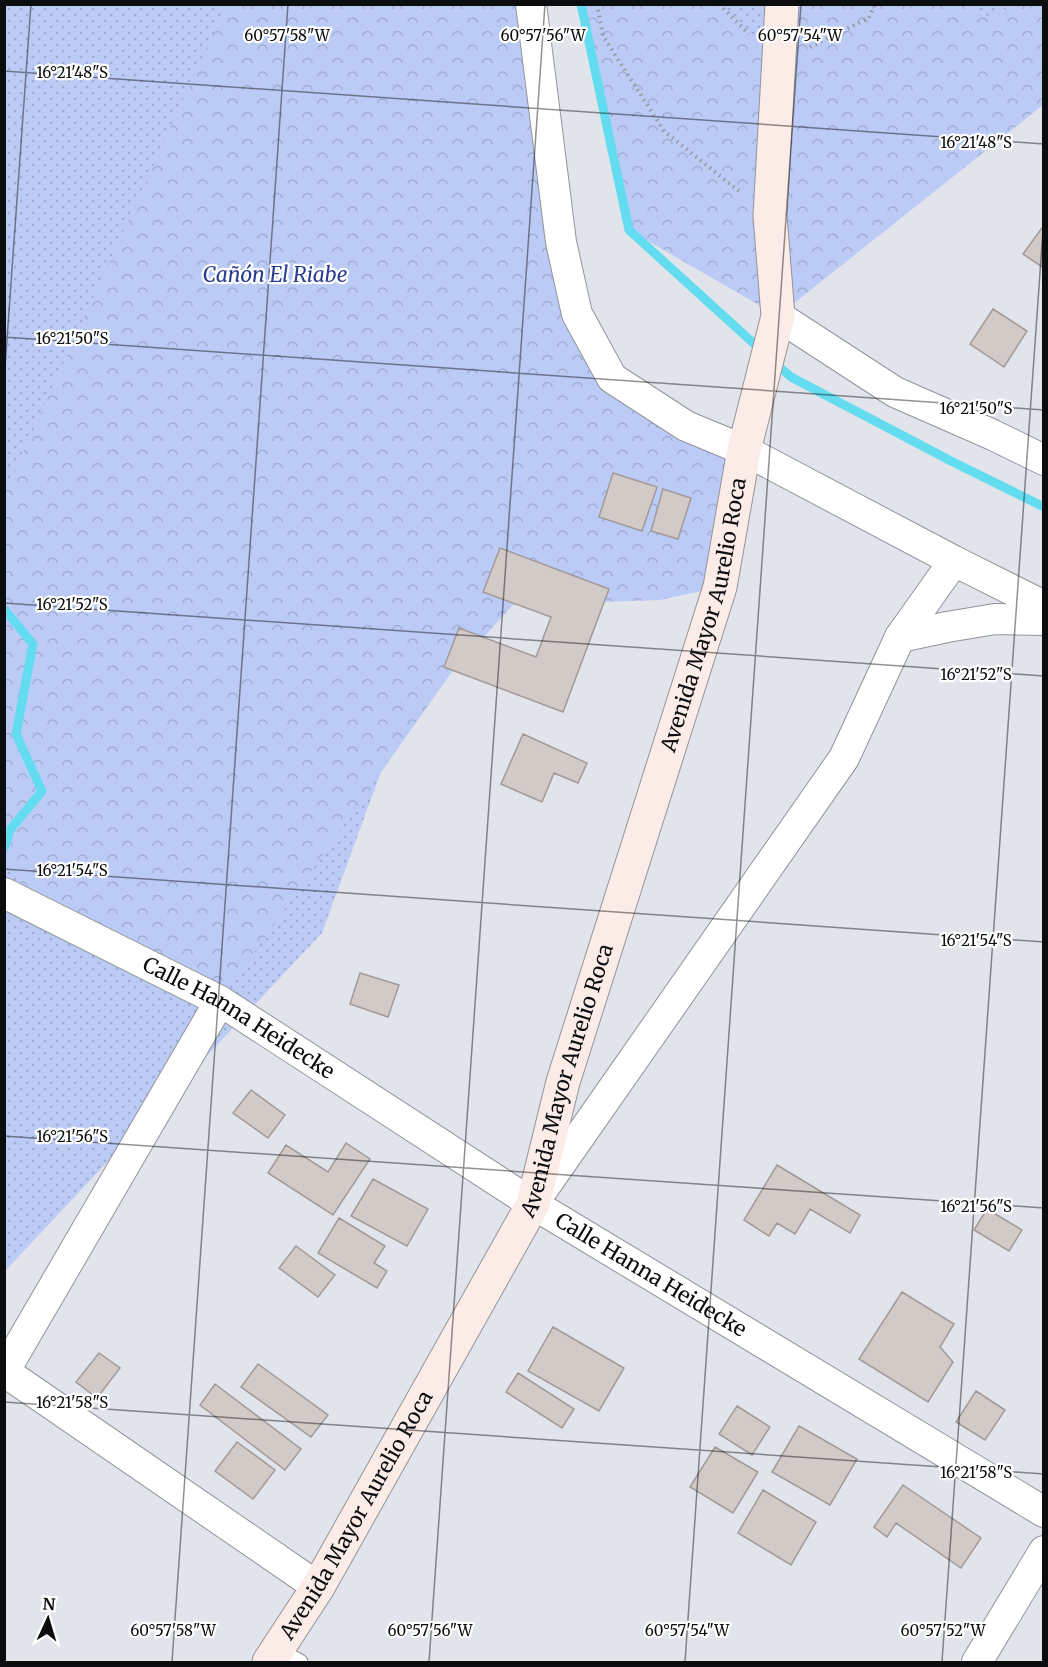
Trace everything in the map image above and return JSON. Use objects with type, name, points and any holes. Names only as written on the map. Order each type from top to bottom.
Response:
[{"type":"main road","name":"Avenida Mayor Aurelio Roca","points":[[282,1658],[318,1587],[532,1204],[563,1082],[720,587],[747,439],[774,331],[770,216],[782,4]]},
{"type":"street","points":[[531,4],[561,242],[577,314],[612,378],[686,426],[747,439],[954,561],[1044,606]]},
{"type":"street","points":[[774,331],[894,392],[1044,460]]},
{"type":"street","points":[[532,1204],[844,758],[900,637],[954,561]]},
{"type":"street","points":[[900,637],[995,619],[1044,620]]},
{"type":"street","name":"Calle Hanna Heidecke","points":[[4,893],[220,1001],[532,1204],[1044,1512]]},
{"type":"street","points":[[220,1001],[5,1372],[318,1587]]},
{"type":"street","points":[[977,1662],[1044,1551]]},
{"type":"path","points":[[597,4],[603,36],[664,131],[770,216]]},
{"type":"path","points":[[778,63],[869,18],[875,4]]},
{"type":"green space","name":"Cañón El Riabe","points":[[4,5],[531,5],[538,342],[322,933],[5,1271]]},
{"type":"green space","name":"Cañón El Riabe","points":[[226,5],[531,5],[561,242],[612,378],[744,450],[720,587],[660,600],[513,605],[451,673],[220,1001],[39,911],[5,857],[5,492]]},
{"type":"green space","points":[[581,5],[719,5],[778,62],[782,5],[962,5],[994,19],[1011,5],[1043,5],[1043,105],[778,316],[629,230]]},
{"type":"green space","points":[[719,5],[782,5],[778,63]]},
{"type":"green space","points":[[962,5],[1011,5],[994,19]]},
{"type":"building","points":[[1044,225],[1044,268],[1023,254]]},
{"type":"building","points":[[993,309],[1027,331],[1004,367],[970,344]]},
{"type":"building","points":[[613,473],[657,487],[642,531],[599,517]]},
{"type":"building","points":[[663,489],[691,498],[678,539],[651,531]]},
{"type":"building","points":[[500,548],[609,589],[563,712],[444,667],[459,628],[536,657],[551,617],[483,592]]},
{"type":"building","points":[[523,734],[587,763],[578,783],[554,773],[542,802],[501,784]]},
{"type":"building","points":[[360,973],[399,985],[388,1017],[350,1004]]},
{"type":"building","points":[[251,1090],[285,1115],[268,1138],[233,1113]]},
{"type":"building","points":[[346,1143],[370,1159],[333,1215],[268,1173],[286,1145],[328,1172]]},
{"type":"building","points":[[777,1165],[860,1215],[850,1233],[810,1209],[795,1234],[777,1223],[769,1236],[744,1220]]},
{"type":"building","points":[[373,1179],[428,1209],[407,1246],[351,1216]]},
{"type":"building","points":[[987,1209],[1022,1230],[1009,1251],[974,1230]]},
{"type":"building","points":[[339,1218],[385,1246],[374,1263],[387,1271],[377,1288],[318,1253]]},
{"type":"building","points":[[296,1246],[335,1275],[318,1297],[279,1268]]},
{"type":"building","points":[[902,1292],[954,1324],[940,1347],[953,1362],[928,1402],[859,1359]]},
{"type":"building","points":[[553,1327],[624,1368],[599,1411],[528,1371]]},
{"type":"building","points":[[99,1353],[120,1368],[97,1398],[76,1382]]},
{"type":"building","points":[[258,1364],[328,1415],[311,1437],[241,1387]]},
{"type":"building","points":[[518,1373],[574,1409],[562,1428],[506,1392]]},
{"type":"building","points":[[215,1384],[301,1449],[285,1470],[200,1405]]},
{"type":"building","points":[[976,1391],[1005,1410],[985,1440],[956,1422]]},
{"type":"building","points":[[737,1406],[770,1427],[752,1455],[719,1434]]},
{"type":"building","points":[[799,1426],[857,1459],[830,1505],[772,1472]]},
{"type":"building","points":[[237,1442],[275,1470],[253,1499],[215,1471]]},
{"type":"building","points":[[715,1447],[758,1472],[733,1513],[690,1487]]},
{"type":"building","points":[[903,1485],[981,1538],[961,1568],[896,1523],[887,1537],[874,1527]]},
{"type":"building","points":[[763,1490],[816,1522],[791,1565],[738,1533]]},
{"type":"waterway","points":[[581,4],[629,230],[762,351]]},
{"type":"waterway","points":[[774,362],[791,377],[1044,507]]},
{"type":"waterway","points":[[4,609],[33,644],[16,734],[42,791],[10,830],[4,848]]}]
